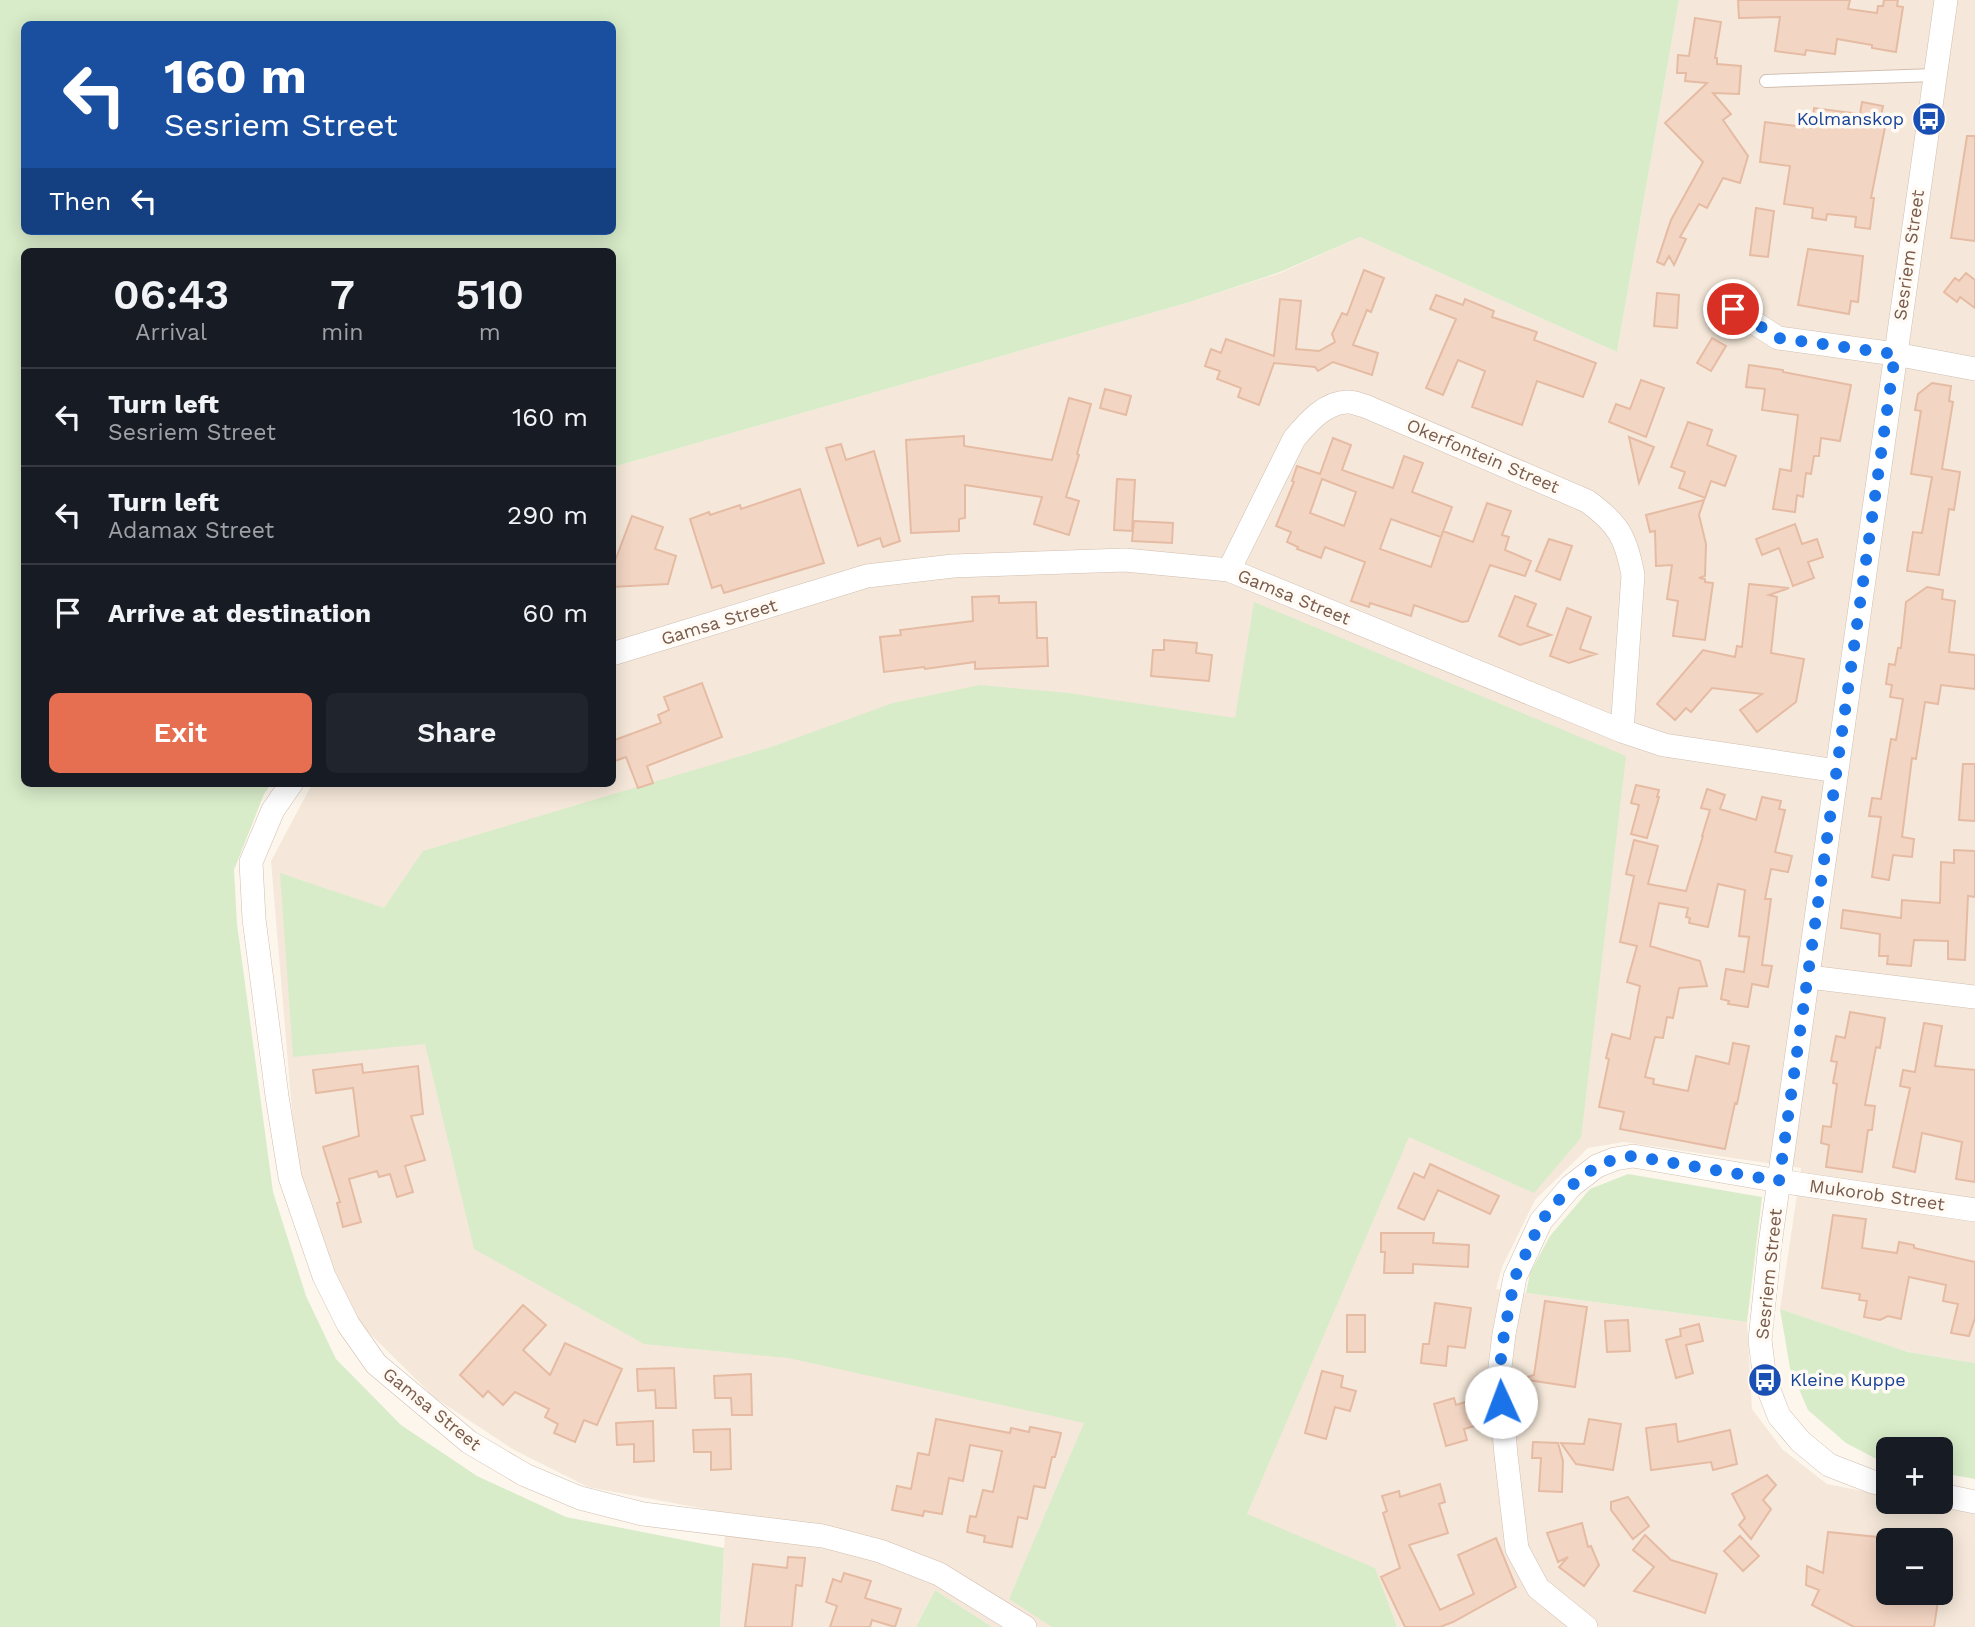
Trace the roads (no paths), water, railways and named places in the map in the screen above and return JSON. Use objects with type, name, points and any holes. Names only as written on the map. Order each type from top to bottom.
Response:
[{"type":"street","name":"Sesriem Street","points":[[1876,1483],[1829,1465],[1801,1442],[1779,1416],[1765,1380],[1760,1340],[1770,1244],[1946,0]]},
{"type":"street","points":[[1733,309],[1778,338],[1895,354],[1975,369]]},
{"type":"street","name":"Okerfontein Street","points":[[1229,570],[1294,439],[1309,421],[1328,407],[1348,401],[1365,406],[1587,501],[1605,513],[1621,533],[1629,553],[1633,575],[1622,731]]},
{"type":"street","name":"Gamsa Street","points":[[616,653],[867,576],[953,566],[1125,560],[1229,570],[1622,731],[1664,745],[1837,771]]},
{"type":"street","name":"Gamsa Street","points":[[290,787],[273,810],[251,862],[254,919],[277,1096],[290,1177],[324,1276],[348,1324],[376,1364],[469,1442],[525,1475],[580,1498],[643,1514],[824,1536],[880,1551],[939,1574],[1025,1627]]},
{"type":"street","points":[[1809,977],[1975,997]]},
{"type":"street","name":"Mukorob Street","points":[[1586,1627],[1538,1588],[1517,1549],[1499,1375],[1515,1277],[1541,1221],[1571,1186],[1597,1166],[1633,1156],[1975,1210]]},
{"type":"street","points":[[1953,1497],[1975,1502]]},
{"type":"lane","points":[[1766,81],[1935,75]]},
{"type":"place","name":"Kolmanskop","points":[[1929,119]]},
{"type":"place","name":"Kleine Kuppe","points":[[1765,1380]]}]
